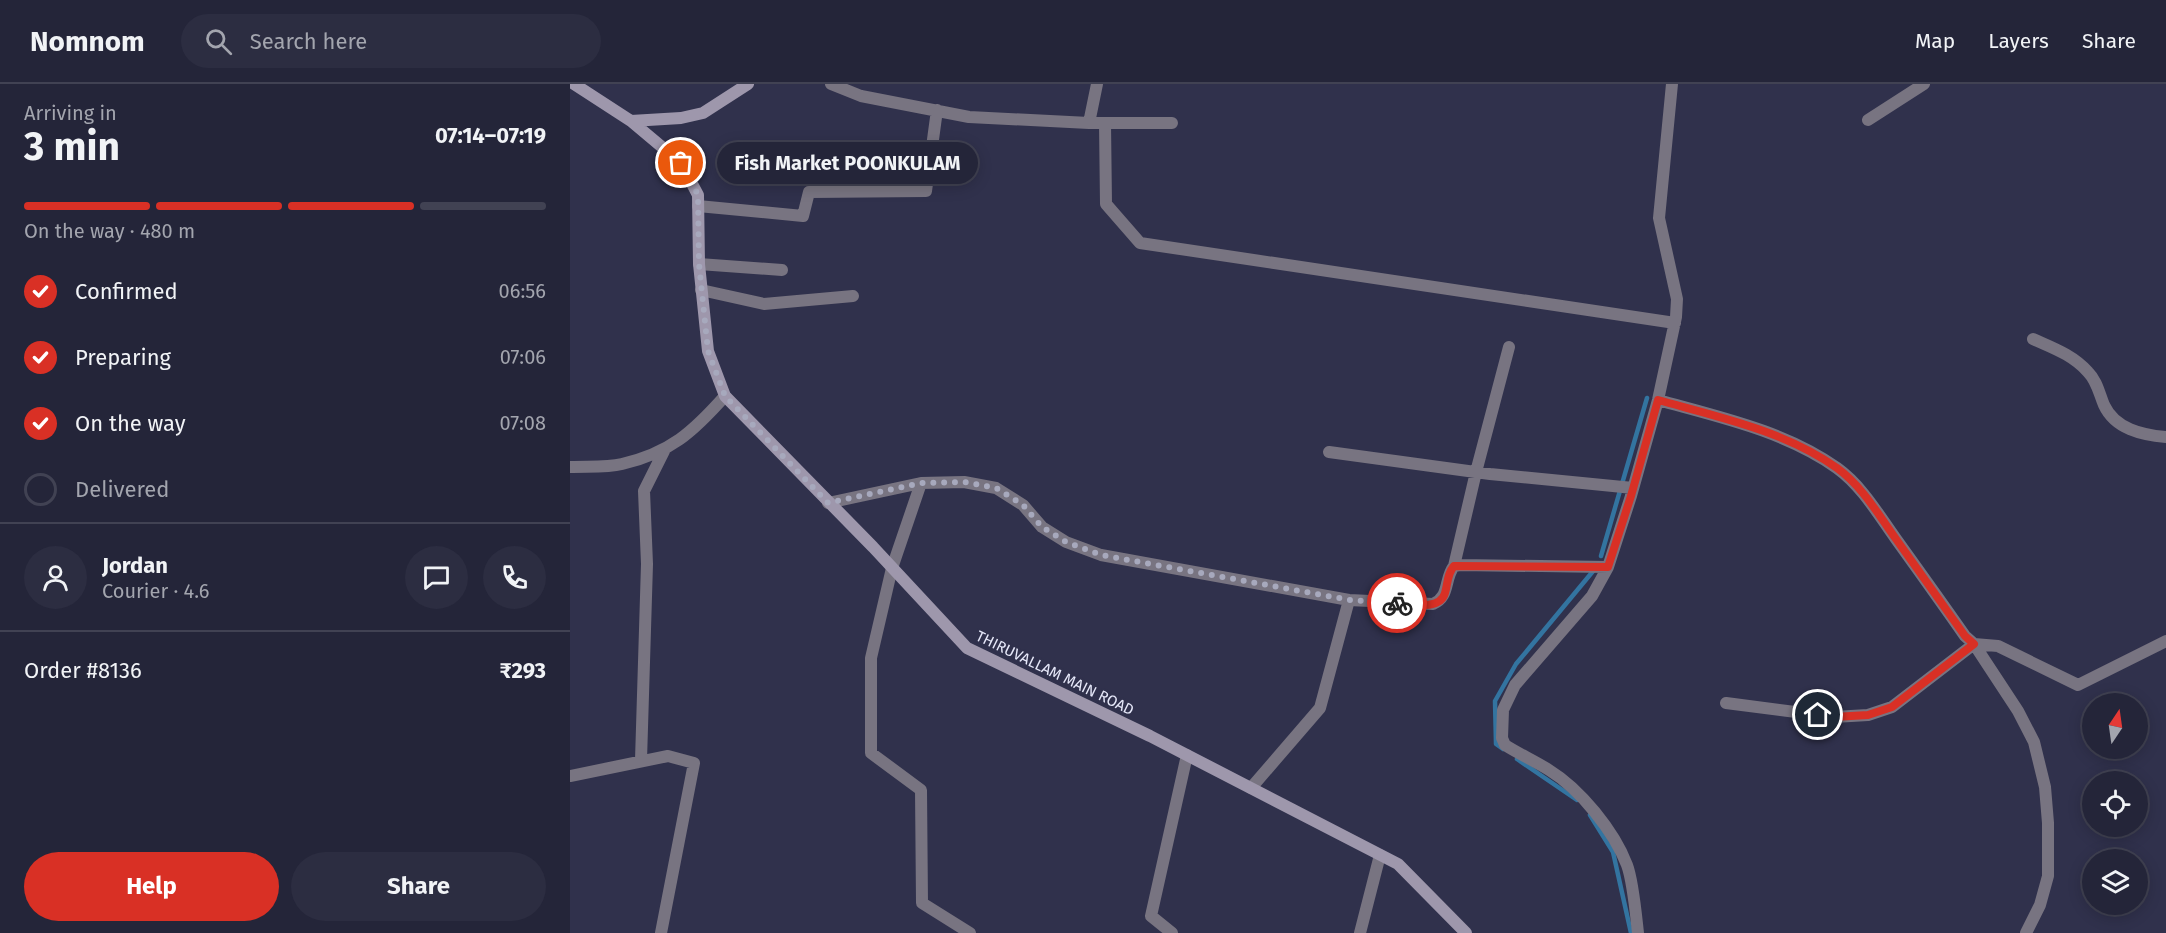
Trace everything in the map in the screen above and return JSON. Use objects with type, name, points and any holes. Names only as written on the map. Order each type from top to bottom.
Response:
[{"type":"street","points":[[631,121],[681,118],[703,113],[748,84]]},
{"type":"street","points":[[831,84],[861,96],[969,117],[1089,123],[1172,123]]},
{"type":"street","points":[[1089,123],[1097,84]]},
{"type":"street","points":[[1638,933],[1627,866],[1611,836],[1590,807],[1570,787],[1550,770],[1505,745],[1502,738],[1503,710],[1515,685],[1592,596],[1608,567],[1658,400],[1675,323],[1677,299],[1659,218],[1672,84]]},
{"type":"street","points":[[1868,120],[1924,84]]},
{"type":"street","name":"THIRUVALLAM MAIN ROAD","points":[[577,85],[631,121],[681,163],[698,195],[699,264],[708,351],[725,396],[967,648],[1187,755],[1398,864],[1466,933]]},
{"type":"street","points":[[698,206],[803,216],[809,192],[926,191],[937,110]]},
{"type":"street","points":[[1105,123],[1106,204],[1140,243],[1675,323]]},
{"type":"street","points":[[699,264],[782,270]]},
{"type":"street","points":[[701,290],[764,304],[853,296]]},
{"type":"street","points":[[2033,339],[2062,352],[2089,373],[2096,382],[2105,407],[2115,422],[2149,436],[2166,437]]},
{"type":"street","points":[[828,503],[921,483],[964,482],[996,488],[1023,505],[1042,527],[1066,542],[1101,555],[1350,600],[1433,604],[1445,595],[1450,571],[1454,566],[1509,347]]},
{"type":"street","points":[[570,467],[620,465],[664,451],[702,423],[725,396]]},
{"type":"street","points":[[1658,400],[1727,419],[1779,437],[1811,452],[1839,470],[1864,494],[1965,636],[1974,644],[2018,711],[2034,742],[2044,787],[2048,823],[2048,876],[2043,898],[2026,933]]},
{"type":"street","points":[[641,760],[647,564],[644,491],[664,451]]},
{"type":"street","points":[[1329,452],[1476,472],[1633,488]]},
{"type":"street","points":[[921,483],[892,568],[871,658],[871,753],[921,790],[922,903],[970,933]]},
{"type":"street","points":[[1454,566],[1608,567]]},
{"type":"street","points":[[1251,788],[1320,708],[1350,600]]},
{"type":"street","points":[[1726,703],[1834,717],[1868,715],[1892,707],[1974,644],[1998,646],[2078,685],[2166,641]]},
{"type":"street","points":[[1172,933],[1151,916],[1187,755]]},
{"type":"street","points":[[570,776],[668,756],[694,763],[661,933]]},
{"type":"street","points":[[1360,933],[1380,855]]},
{"type":"waterway","points":[[1601,556],[1647,398]]},
{"type":"waterway","points":[[1503,749],[1496,744],[1495,701],[1516,664],[1594,570]]},
{"type":"waterway","points":[[1517,759],[1577,800]]},
{"type":"waterway","points":[[1590,815],[1613,852],[1631,933]]},
{"type":"way so far","points":[[681,163],[698,195],[699,264],[708,351],[725,396],[828,503],[921,483],[964,482],[996,488],[1023,505],[1042,527],[1066,542],[1101,555],[1350,600],[1397,603]]},
{"type":"place","name":"Fish Market POONKULAM","points":[[681,163]]},
{"type":"route","points":[[1397,603],[1417,605],[1440,601],[1445,595],[1450,571],[1454,566],[1608,567],[1658,400],[1727,419],[1779,437],[1811,452],[1839,470],[1864,494],[1965,636],[1974,644],[1892,707],[1868,715],[1834,717],[1818,715]]}]
